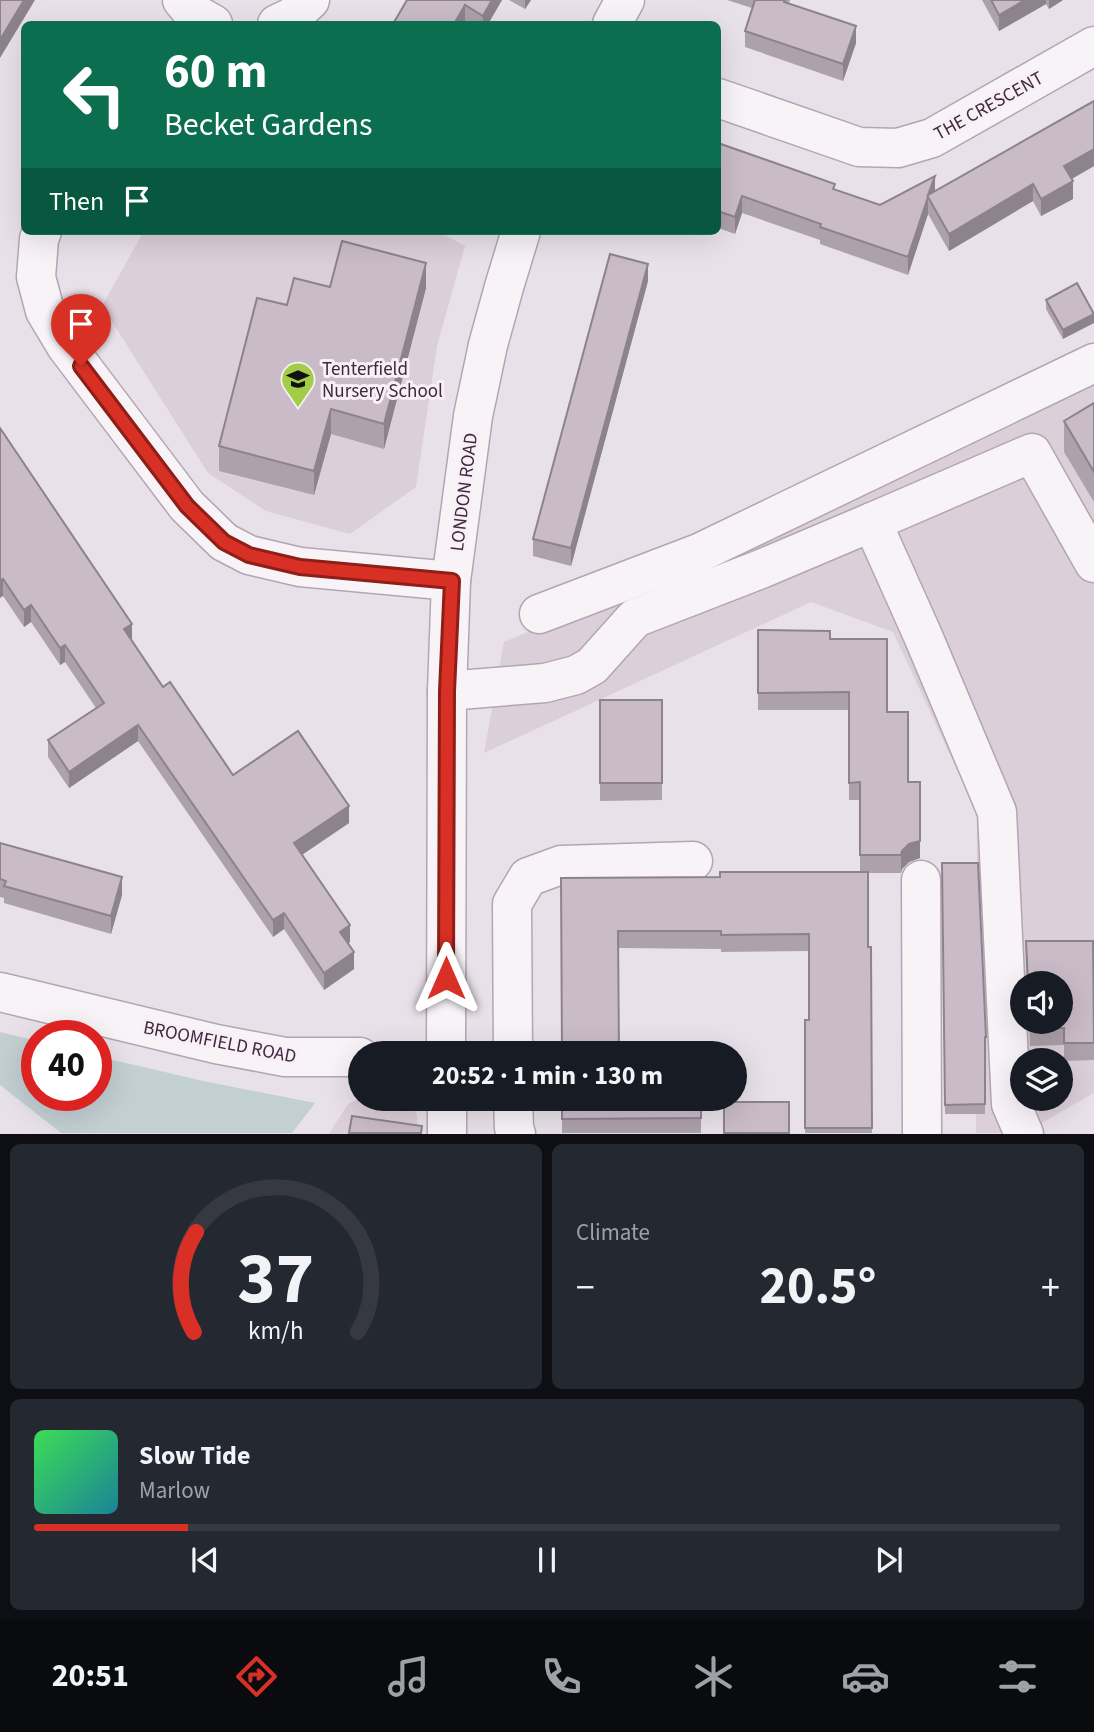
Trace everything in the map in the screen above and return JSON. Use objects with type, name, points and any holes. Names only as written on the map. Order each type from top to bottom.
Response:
[{"type":"street","points":[[182,0],[192,12],[208,21]]},
{"type":"street","points":[[283,21],[292,17],[310,0]]},
{"type":"street","points":[[614,21],[625,0]]},
{"type":"street","name":"THE CRESCENT","points":[[721,99],[859,147],[898,148],[932,138],[1094,46]]},
{"type":"street","points":[[40,235],[36,277],[45,311],[66,346],[187,506],[224,542],[249,555],[300,567],[452,581]]},
{"type":"street","name":"LONDON ROAD","points":[[446,1041],[447,691],[452,581],[473,416],[494,322],[520,235]]},
{"type":"street","points":[[539,614],[699,553],[1094,363]]},
{"type":"street","points":[[447,691],[545,683],[576,676],[592,666],[635,618],[761,569],[1032,453],[1094,563]]},
{"type":"street","points":[[872,522],[997,812],[1011,1104],[1024,1133]]},
{"type":"street","points":[[513,1041],[512,904],[528,877],[561,865],[693,861]]},
{"type":"street","points":[[921,880],[922,1133]]},
{"type":"street","name":"BROOMFIELD ROAD","points":[[0,992],[285,1058],[348,1057]]},
{"type":"street","points":[[447,1111],[447,1133]]},
{"type":"street","points":[[513,1111],[516,1133]]},
{"type":"shaded area","name":"Tenterfield Nursery School","points":[[142,235],[445,235],[465,246],[437,346],[416,487],[350,534],[266,511],[208,473],[102,306]]},
{"type":"shaded area","points":[[1094,377],[1094,1093],[1073,1105],[1073,1048],[1010,1048],[1010,1111],[1062,1111],[1024,1133],[976,1133],[977,813],[893,632],[811,602],[484,753],[504,642],[862,494]]},
{"type":"shaded area","points":[[0,1032],[21,1037],[21,1102],[0,1085]]},
{"type":"shaded area","points":[[112,1060],[315,1103],[292,1133],[61,1133],[33,1111],[112,1111]]},
{"type":"shaded area","points":[[348,1104],[348,1111],[415,1111],[417,1115],[418,1133],[329,1134]]},
{"type":"building","points":[[0,0],[24,0],[0,40]]},
{"type":"building","points":[[407,0],[492,0],[483,16],[465,5],[456,21],[395,21]]},
{"type":"building","points":[[755,0],[785,0],[784,2],[856,26],[843,64],[745,31]]},
{"type":"building","points":[[991,0],[1025,0],[999,15]]},
{"type":"building","points":[[1094,101],[1094,149],[1064,166],[1073,181],[1041,199],[1033,184],[949,234],[928,197],[908,257],[820,227],[821,224],[742,196],[735,217],[721,212],[721,144],[835,184],[833,189],[880,205],[935,176],[928,195]]},
{"type":"building","points":[[342,241],[426,263],[384,424],[331,409],[314,471],[219,446],[257,298],[287,305],[294,278],[330,287]]},
{"type":"building","points":[[610,254],[648,264],[571,548],[533,539]]},
{"type":"building","points":[[1077,283],[1094,314],[1063,330],[1046,300]]},
{"type":"building","points":[[1094,403],[1094,472],[1064,421]]},
{"type":"building","points":[[0,428],[132,624],[124,629],[163,687],[170,682],[233,775],[298,731],[349,806],[294,843],[350,925],[340,932],[354,952],[324,973],[284,913],[273,920],[138,725],[69,772],[48,740],[104,703],[65,645],[60,648],[31,605],[24,610],[3,579],[0,581]]},
{"type":"building","points":[[758,630],[830,631],[830,639],[887,639],[887,712],[908,712],[908,782],[920,782],[920,841],[909,844],[901,855],[860,855],[860,782],[849,783],[849,692],[758,693]]},
{"type":"building","points":[[600,700],[662,700],[662,783],[600,783]]},
{"type":"building","points":[[0,843],[122,877],[111,916],[4,886],[6,881],[0,879]]},
{"type":"building","points":[[942,863],[978,863],[986,1037],[985,1104],[945,1105]]},
{"type":"building","points":[[720,872],[868,872],[872,1128],[805,1128],[805,1020],[809,1020],[809,934],[721,935],[721,931],[618,931],[619,1041],[562,1041],[561,878],[720,877]]},
{"type":"building","points":[[1026,941],[1093,941],[1094,1043],[1064,1043],[1064,1034],[1073,1034],[1073,971],[1027,971]]},
{"type":"building","points":[[747,1102],[789,1102],[789,1133],[724,1133],[724,1111],[747,1111]]},
{"type":"building","points":[[562,1111],[701,1111],[701,1118],[562,1119]]},
{"type":"building","points":[[352,1116],[422,1126],[421,1133],[349,1133]]},
{"type":"place","name":"Tenterfield Nursery School","points":[[298,409]]},
{"type":"route","points":[[81,366],[187,506],[224,542],[249,555],[282,564],[452,581],[447,691],[446,978]]}]
